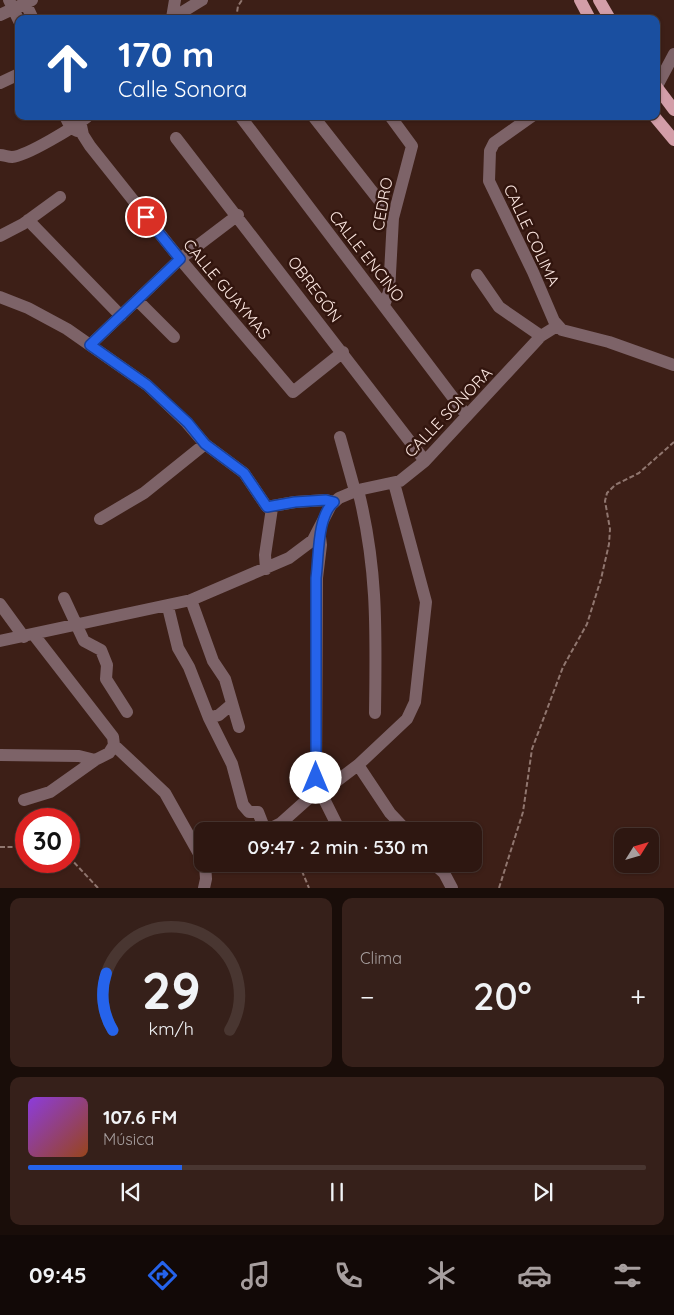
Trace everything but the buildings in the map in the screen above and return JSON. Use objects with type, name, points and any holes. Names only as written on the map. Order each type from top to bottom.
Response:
[{"type":"main road","points":[[580,0],[588,15]]},
{"type":"main road","points":[[599,0],[608,15]]},
{"type":"main road","points":[[660,91],[674,110]]},
{"type":"main road","points":[[657,120],[674,140]]},
{"type":"street","points":[[172,15],[176,0]]},
{"type":"street","points":[[176,15],[202,0]]},
{"type":"street","points":[[0,14],[14,10],[27,1],[32,15]]},
{"type":"street","points":[[660,79],[674,54]]},
{"type":"street","points":[[0,82],[15,76]]},
{"type":"street","points":[[0,155],[12,157],[17,155],[77,120]]},
{"type":"street","name":"CALLE GUAYMAS","points":[[77,120],[83,135],[180,259],[293,392],[343,352]]},
{"type":"street","name":"CALLE ENCINO","points":[[243,120],[467,416]]},
{"type":"street","points":[[317,120],[393,218]]},
{"type":"street","name":"CEDRO","points":[[384,305],[389,292],[393,218],[412,146],[393,120]]},
{"type":"street","name":"CALLE COLIMA","points":[[526,120],[494,143],[490,151],[489,181],[557,326]]},
{"type":"street","name":"OBREGÓN","points":[[176,138],[238,215],[425,461]]},
{"type":"street","points":[[0,236],[28,220],[60,197]]},
{"type":"street","points":[[90,345],[180,259],[238,215]]},
{"type":"street","points":[[28,220],[120,316]]},
{"type":"street","points":[[477,275],[499,307],[541,336]]},
{"type":"street","points":[[0,297],[28,308],[67,329],[147,385],[188,423],[205,444],[244,473],[270,507],[265,555],[266,569]]},
{"type":"street","points":[[137,300],[174,337]]},
{"type":"street","points":[[557,326],[562,330],[609,342],[674,365]]},
{"type":"street","name":"CALLE SONORA","points":[[334,502],[357,491],[394,483],[408,476],[425,461],[541,336],[557,326]]},
{"type":"street","points":[[340,437],[368,530],[374,568],[376,608],[375,713]]},
{"type":"street","points":[[100,519],[144,493],[205,444]]},
{"type":"street","points":[[281,822],[319,789],[328,786],[358,765],[407,719],[415,702],[426,602],[394,483]]},
{"type":"street","points":[[0,641],[168,606],[191,600],[233,584],[266,569],[305,547],[319,529],[334,502],[326,500],[295,502],[270,507]]},
{"type":"street","points":[[319,529],[321,546],[316,578],[316,778],[319,789],[336,822]]},
{"type":"street","points":[[64,598],[86,644],[101,650],[107,665],[106,679],[128,712]]},
{"type":"street","points":[[191,600],[213,660],[225,679],[239,727]]},
{"type":"street","points":[[0,604],[113,737],[114,746],[165,793],[194,844]]},
{"type":"street","points":[[168,606],[178,648],[189,667],[232,764],[243,805],[249,812],[258,812],[262,822]]},
{"type":"street","points":[[210,718],[219,715],[232,704]]},
{"type":"street","points":[[24,800],[50,792],[95,760],[109,753],[114,746]]},
{"type":"street","points":[[0,754],[79,756],[95,760]]},
{"type":"street","points":[[358,765],[399,822]]},
{"type":"street","points":[[204,888],[205,872]]},
{"type":"street","points":[[443,872],[452,888]]},
{"type":"path","points":[[237,15],[238,6],[242,0]]},
{"type":"path","points":[[498,888],[524,812],[532,750],[563,668],[587,624],[602,579],[610,529],[605,501],[607,493],[615,485],[639,473],[674,442]]},
{"type":"path","points":[[0,847],[15,847]]},
{"type":"path","points":[[80,869],[98,888]]},
{"type":"path","points":[[302,872],[309,888]]},
{"type":"route","points":[[146,217],[180,259],[90,345],[147,385],[188,423],[205,444],[244,473],[267,507],[272,508],[295,502],[326,500],[334,502],[319,529],[321,546],[316,578],[316,778]]}]
